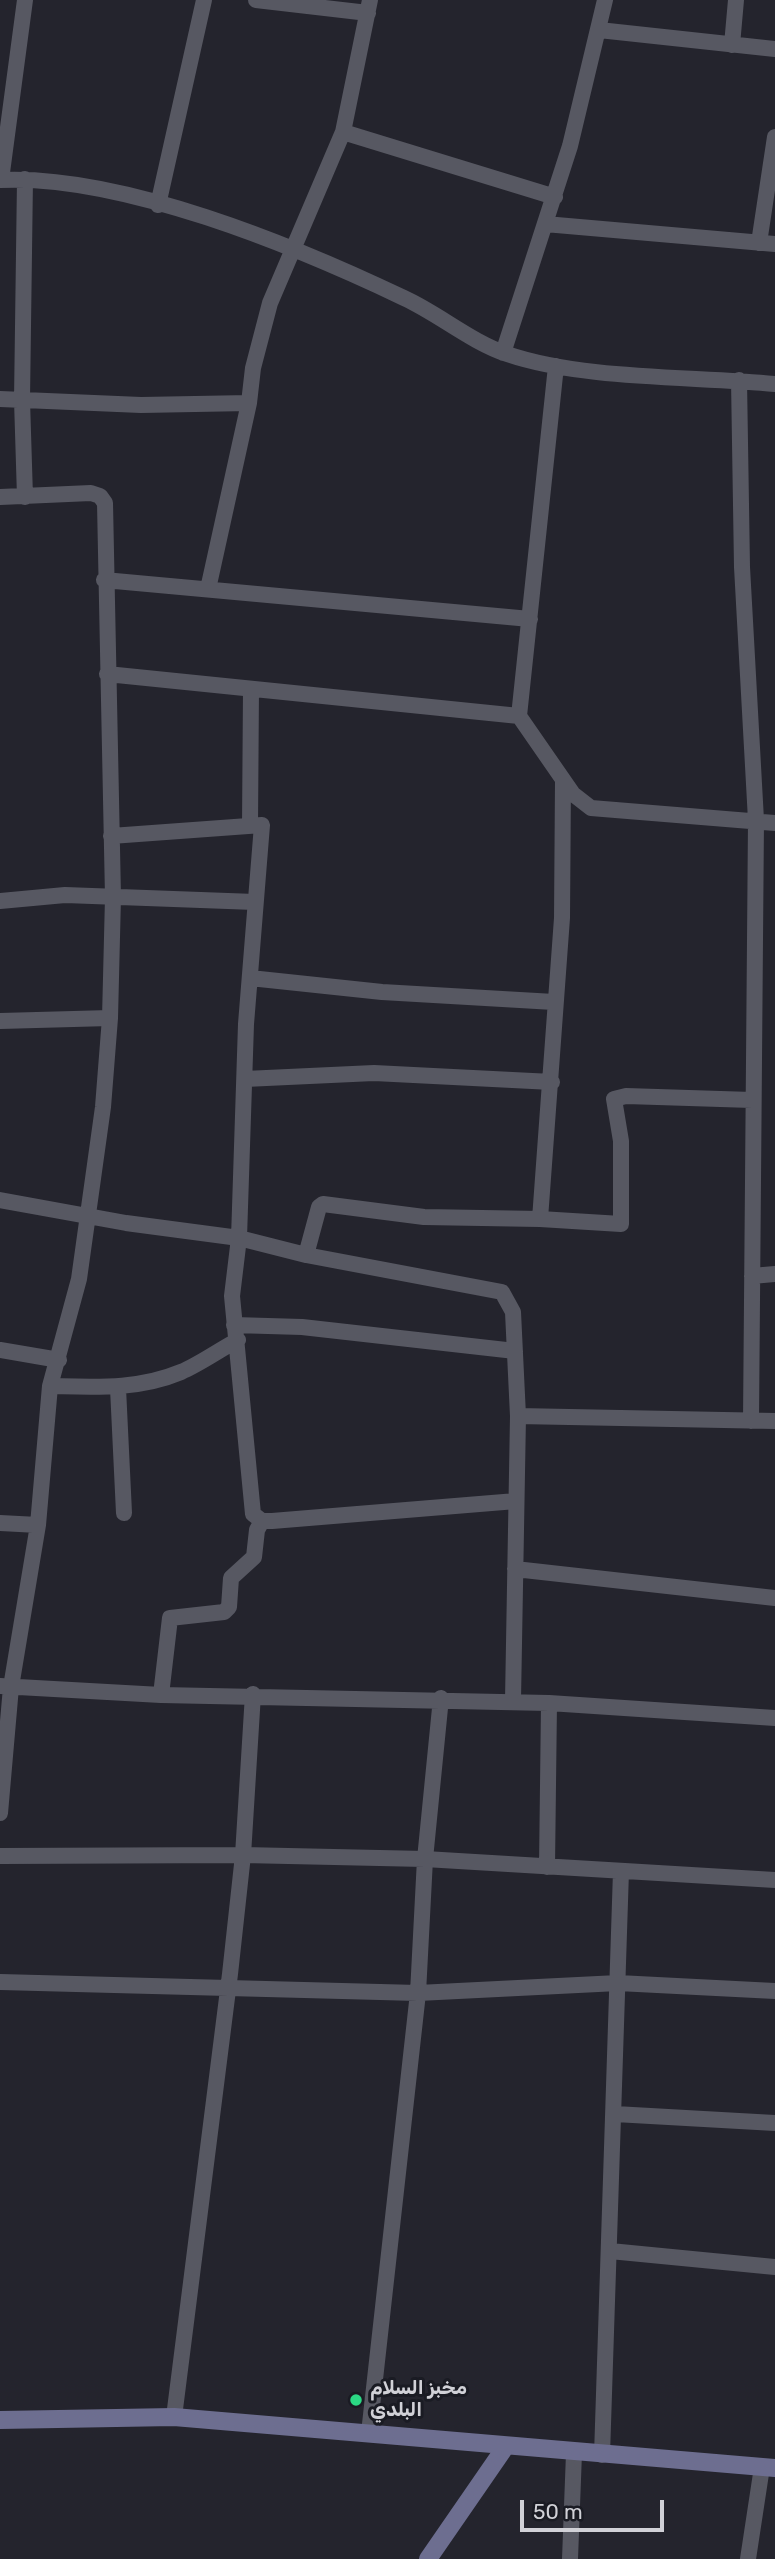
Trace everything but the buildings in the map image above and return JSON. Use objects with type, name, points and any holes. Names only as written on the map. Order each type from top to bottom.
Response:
[{"type":"street","points":[[25,0],[1,180],[65,181],[158,205],[292,250],[406,299],[503,353],[556,366],[775,384]]},
{"type":"street","points":[[158,205],[204,0]]},
{"type":"street","points":[[208,589],[249,404],[253,368],[270,303],[343,132],[369,6],[256,0]]},
{"type":"street","points":[[503,353],[555,197],[605,0]]},
{"type":"street","points":[[732,45],[736,0]]},
{"type":"street","points":[[599,30],[775,50]]},
{"type":"street","points":[[343,132],[555,197]]},
{"type":"street","points":[[545,224],[767,244],[775,137]]},
{"type":"street","points":[[25,179],[22,400],[25,497]]},
{"type":"street","points":[[556,366],[519,716],[573,794],[591,808],[775,823]]},
{"type":"street","points":[[739,380],[743,567],[756,820],[751,1421]]},
{"type":"street","points":[[0,399],[141,405],[249,404]]},
{"type":"street","points":[[0,497],[91,493],[100,496],[105,503],[104,580],[113,897],[110,1018],[103,1107],[79,1279],[50,1386],[38,1525],[6,1686],[0,1813]]},
{"type":"street","points":[[104,580],[530,619]]},
{"type":"street","points":[[107,674],[519,716]]},
{"type":"street","points":[[250,825],[251,689]]},
{"type":"street","points":[[540,1219],[562,918],[563,780]]},
{"type":"street","points":[[111,836],[262,825],[250,978],[239,1238],[232,1296],[253,1514],[262,1521],[516,1501]]},
{"type":"street","points":[[0,901],[65,895],[255,902]]},
{"type":"street","points":[[250,978],[382,992],[554,1002]]},
{"type":"street","points":[[0,1021],[110,1018]]},
{"type":"street","points":[[245,1079],[374,1073],[552,1082]]},
{"type":"street","points":[[306,1255],[319,1207],[323,1204],[424,1217],[540,1219],[621,1224],[621,1141],[614,1100],[626,1096],[752,1100]]},
{"type":"street","points":[[0,1200],[126,1223],[239,1238],[306,1255],[502,1292],[513,1312],[517,1416],[513,1700]]},
{"type":"street","points":[[752,1276],[775,1274]]},
{"type":"street","points":[[50,1386],[118,1388],[152,1382],[183,1372],[236,1332],[302,1327],[515,1351]]},
{"type":"street","points":[[0,1350],[59,1360]]},
{"type":"street","points":[[118,1388],[122,1427],[124,1513]]},
{"type":"street","points":[[517,1416],[775,1421]]},
{"type":"street","points":[[161,1695],[170,1618],[224,1612],[229,1606],[231,1578],[254,1557],[257,1530],[262,1521]]},
{"type":"street","points":[[0,1522],[38,1525]]},
{"type":"street","points":[[514,1569],[775,1598]]},
{"type":"street","points":[[6,1686],[161,1695],[513,1700],[775,1718]]},
{"type":"street","points":[[174,2417],[243,1855],[253,1695]]},
{"type":"street","points":[[369,2432],[418,1993],[425,1859],[441,1698]]},
{"type":"street","points":[[547,1867],[549,1703]]},
{"type":"street","points":[[0,1856],[243,1855],[425,1859],[775,1880]]},
{"type":"street","points":[[602,2455],[621,1871]]},
{"type":"street","points":[[0,1982],[418,1993],[618,1983],[775,1992]]},
{"type":"street","points":[[615,2115],[775,2123]]},
{"type":"street","points":[[610,2251],[775,2267]]},
{"type":"street","points":[[0,2420],[174,2417],[369,2432],[574,2453],[769,2467],[748,2559]]},
{"type":"street","points":[[428,2559],[506,2446]]},
{"type":"street","points":[[570,2559],[574,2453]]},
{"type":"place","name":"مخبز السلام البلدي","points":[[356,2400]]}]
